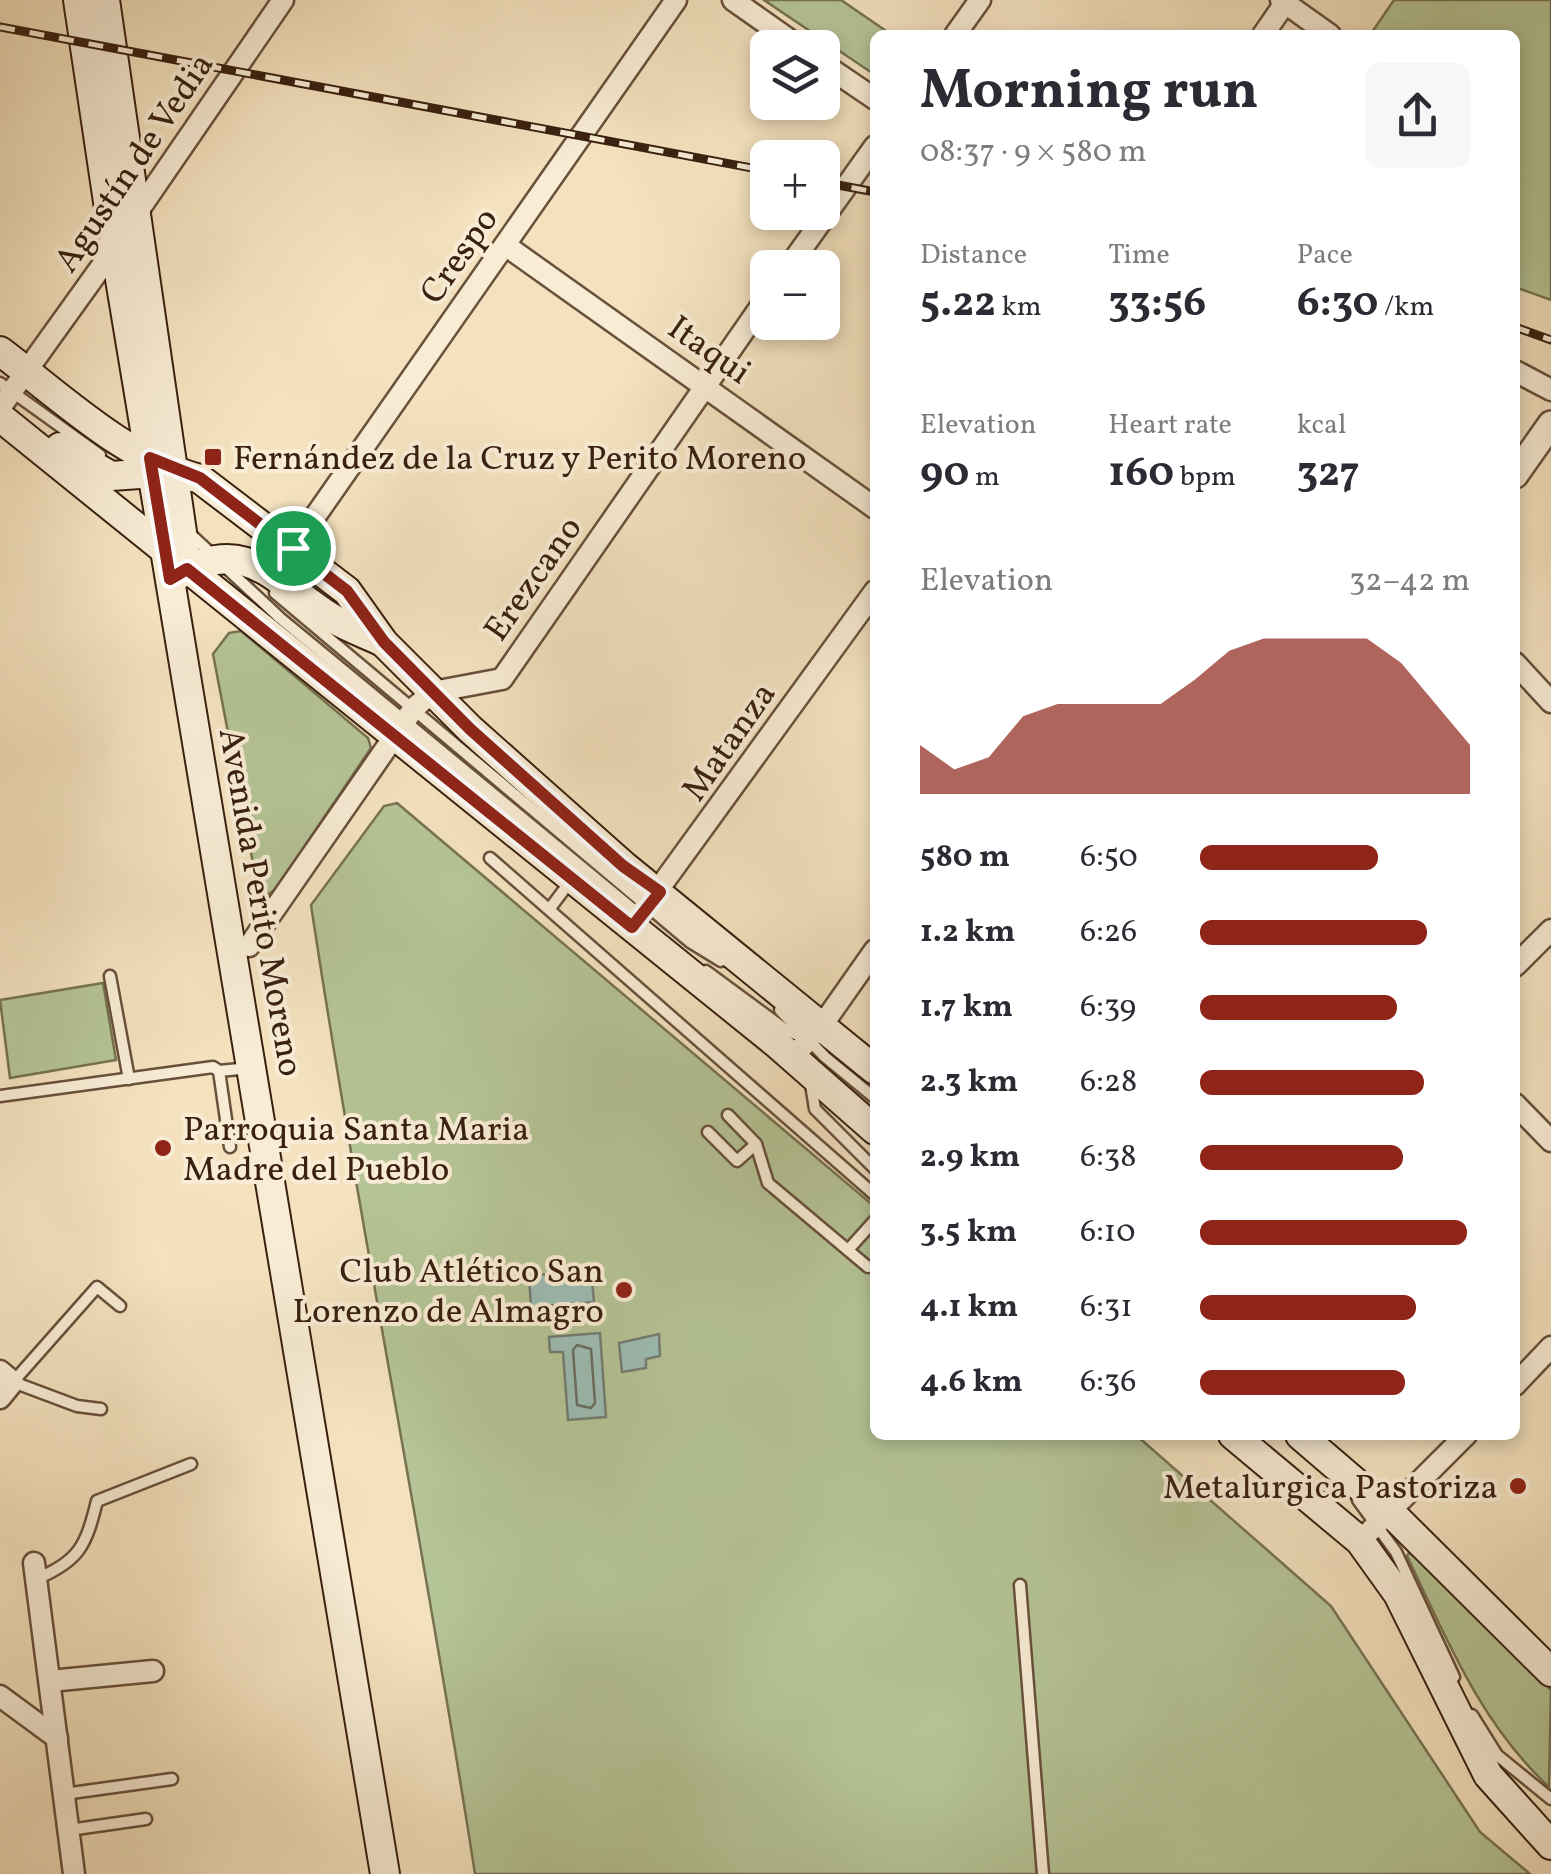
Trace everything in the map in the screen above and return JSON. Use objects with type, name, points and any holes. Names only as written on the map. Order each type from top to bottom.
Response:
[{"type":"main road","name":"Avenida Perito Moreno","points":[[78,0],[152,470],[249,946],[401,1874]]},
{"type":"main road","name":"Avenida Perito Moreno","points":[[105,0],[136,214],[152,470],[180,524],[174,566],[385,1874]]},
{"type":"main road","points":[[0,352],[7,399],[35,428],[81,462],[111,476],[152,470]]},
{"type":"main road","points":[[7,399],[152,470],[200,478],[347,591],[384,642],[411,714],[573,879],[645,911],[809,1048],[870,1124]]},
{"type":"main road","points":[[7,399],[174,566],[411,714],[623,866],[645,911],[809,1048],[870,1068]]},
{"type":"main road","points":[[174,566],[248,561],[266,567],[331,618],[384,642]]},
{"type":"main road","points":[[1241,1440],[1376,1528],[1551,1672]]},
{"type":"main road","points":[[1304,1440],[1376,1528],[1398,1594],[1488,1775],[1551,1845]]},
{"type":"street","name":"Agustín de Vedia","points":[[7,399],[283,0]]},
{"type":"street","name":"Crespo","points":[[293,548],[676,0]]},
{"type":"street","points":[[733,0],[776,30]]},
{"type":"street","points":[[959,30],[980,0]]},
{"type":"street","points":[[1266,30],[1284,1],[1323,30]]},
{"type":"street","points":[[840,75],[870,96]]},
{"type":"street","points":[[801,250],[870,153]]},
{"type":"street","name":"Itaqui","points":[[505,245],[870,504]]},
{"type":"street","name":"Erezcano","points":[[411,714],[502,679],[750,321]]},
{"type":"street","points":[[1520,374],[1551,390]]},
{"type":"street","points":[[1520,468],[1551,424]]},
{"type":"street","name":"Matanza","points":[[645,911],[870,598]]},
{"type":"street","points":[[1520,668],[1551,702]]},
{"type":"street","points":[[249,946],[411,714]]},
{"type":"street","points":[[1520,961],[1551,930]]},
{"type":"street","points":[[809,1048],[870,957]]},
{"type":"street","points":[[1520,1109],[1551,1141]]},
{"type":"street","points":[[1520,1379],[1551,1347]]},
{"type":"street","points":[[1376,1528],[1461,1440]]},
{"type":"street","points":[[35,1571],[74,1874]]},
{"type":"street","points":[[50,1681],[153,1671]]},
{"type":"street","points":[[0,1696],[57,1738]]},
{"type":"lane","points":[[158,502],[218,561],[411,714],[645,911],[741,974],[809,1048],[870,1094]]},
{"type":"lane","points":[[490,858],[870,1191]]},
{"type":"lane","points":[[550,907],[573,879]]},
{"type":"lane","points":[[645,911],[674,915],[714,956]]},
{"type":"lane","points":[[110,976],[129,1079]]},
{"type":"lane","points":[[809,1048],[815,1109],[870,1164]]},
{"type":"lane","points":[[1,1093],[213,1067],[219,1072],[230,1147]]},
{"type":"lane","points":[[219,1072],[252,1068]]},
{"type":"lane","points":[[798,1127],[815,1109]]},
{"type":"lane","points":[[728,1116],[756,1144],[768,1184],[868,1267]]},
{"type":"lane","points":[[708,1132],[737,1161],[756,1144]]},
{"type":"lane","points":[[848,1250],[870,1226]]},
{"type":"lane","points":[[101,1409],[4,1384],[96,1287],[120,1306]]},
{"type":"lane","points":[[1260,1440],[1351,1521],[1376,1528]]},
{"type":"lane","points":[[1287,1440],[1356,1498],[1396,1552],[1481,1730],[1497,1754],[1551,1799]]},
{"type":"lane","points":[[35,1571],[61,1569],[86,1544],[96,1501],[190,1464]]},
{"type":"lane","points":[[1356,1498],[1376,1528]]},
{"type":"lane","points":[[1020,1585],[1043,1874]]},
{"type":"lane","points":[[64,1794],[172,1780]]},
{"type":"lane","points":[[68,1830],[146,1819]]},
{"type":"green space","points":[[764,0],[841,0],[885,30],[870,30],[870,72],[840,51],[840,30],[808,30]]},
{"type":"green space","points":[[1394,0],[1551,0],[1551,300],[1520,289],[1520,30],[1373,30]]},
{"type":"green space","points":[[241,631],[368,738],[371,748],[275,890],[265,896],[258,889],[213,654],[229,633]]},
{"type":"green space","name":"Club Atlético San Lorenzo de Almagro","points":[[397,803],[870,1203],[870,1440],[1142,1440],[1331,1606],[1480,1832],[1530,1874],[475,1874],[311,905],[384,806]]},
{"type":"green space","points":[[103,983],[116,1060],[10,1078],[0,1000]]},
{"type":"green space","points":[[1410,1551],[1551,1690],[1549,1787],[1503,1736],[1484,1708],[1407,1556]]},
{"type":"water","points":[[591,1270],[594,1302],[531,1307],[529,1276]]},
{"type":"water","points":[[600,1333],[606,1417],[568,1420],[563,1352],[550,1352],[549,1337]]},
{"type":"water","points":[[659,1334],[660,1356],[646,1359],[646,1368],[622,1372],[619,1343]]},
{"type":"railway","points":[[0,27],[750,168]]},
{"type":"railway","points":[[840,185],[870,191]]},
{"type":"railway","points":[[1520,329],[1551,340]]},
{"type":"place","name":"Fernández de la Cruz y Perito Moreno","points":[[213,457]]},
{"type":"place","name":"Parroquia Santa Maria Madre del Pueblo","points":[[163,1148]]},
{"type":"place","name":"Club Atlético San Lorenzo de Almagro","points":[[624,1290]]},
{"type":"place","name":"Metalurgica Pastoriza","points":[[1518,1486]]},
{"type":"route","points":[[150,458],[175,472],[200,478],[293,548],[347,591],[384,642],[420,674],[470,729],[623,866],[660,892],[632,927],[187,569],[170,579],[150,458]]}]
